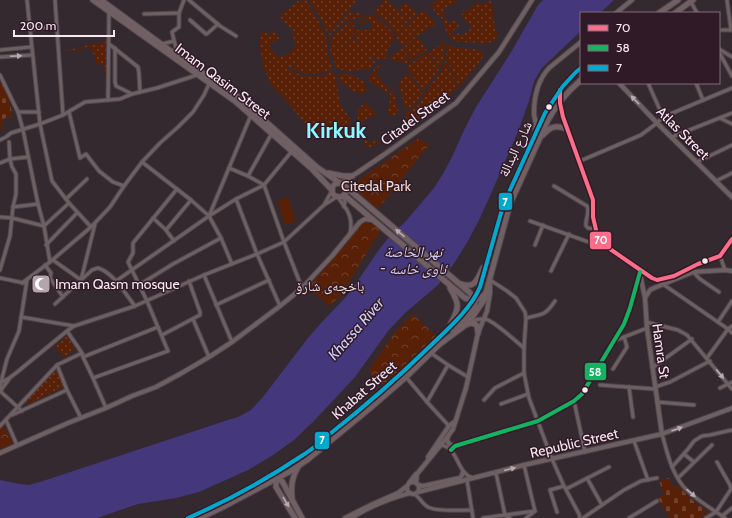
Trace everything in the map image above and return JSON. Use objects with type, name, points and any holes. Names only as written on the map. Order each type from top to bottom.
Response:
[{"type":"main road","name":"Imam Qasim Street","points":[[93,0],[109,6],[178,57],[238,97],[323,172],[343,184],[451,277],[460,283],[474,299]]},
{"type":"main road","name":"Imam Qasim Street","points":[[101,0],[197,75],[236,102],[292,151],[332,190]]},
{"type":"main road","points":[[660,12],[671,2],[678,0]]},
{"type":"main road","points":[[676,12],[692,1]]},
{"type":"main road","name":"شارع البدالة","points":[[440,344],[470,314],[474,307],[474,299],[480,287],[501,213],[510,190],[549,106],[560,90],[580,69]]},
{"type":"main road","name":"شارع البدالة","points":[[490,280],[508,211],[548,120],[554,109],[580,81]]},
{"type":"main road","points":[[549,106],[553,106],[554,109]]},
{"type":"main road","points":[[538,143],[545,133],[552,127],[559,126],[567,129]]},
{"type":"main road","points":[[323,172],[343,176],[352,176]]},
{"type":"main road","points":[[341,196],[346,190],[343,184],[335,184],[332,190],[334,194],[341,196],[374,221],[465,298],[480,298],[486,292]]},
{"type":"main road","points":[[460,283],[468,286],[472,285],[477,280],[487,260]]},
{"type":"main road","name":"Khabat Street","points":[[188,518],[216,506],[299,465],[369,409],[406,377],[440,344],[463,327],[482,304],[490,280]]},
{"type":"main road","points":[[446,330],[456,314],[458,306],[456,298],[447,283]]},
{"type":"main road","name":"Khabat Street","points":[[280,475],[303,455],[361,410],[399,376],[466,310],[474,299]]},
{"type":"main road","points":[[463,327],[471,323],[475,324],[477,326],[478,333]]},
{"type":"main road","points":[[293,500],[291,489],[293,474],[299,465]]},
{"type":"main road","points":[[299,512],[294,517],[276,487],[275,479],[280,475],[293,500],[299,512],[302,518]]},
{"type":"main road","name":"Khabat Street","points":[[200,518],[238,500],[269,479],[275,479]]},
{"type":"main road","points":[[238,500],[269,487],[276,487]]},
{"type":"street","points":[[27,0],[40,124],[52,181],[90,227]]},
{"type":"street","points":[[55,0],[63,115]]},
{"type":"street","points":[[178,57],[172,31],[179,27],[179,13],[184,0]]},
{"type":"street","points":[[189,0],[218,24],[236,36]]},
{"type":"street","name":"Citadel Street","points":[[343,184],[352,176],[456,103],[499,52],[532,0]]},
{"type":"street","points":[[617,12],[632,0]]},
{"type":"street","points":[[722,30],[732,30],[727,0]]},
{"type":"street","points":[[692,1],[697,12]]},
{"type":"street","points":[[108,100],[109,6]]},
{"type":"street","points":[[144,14],[179,13]]},
{"type":"street","points":[[190,20],[206,34],[208,34],[218,24]]},
{"type":"street","points":[[30,29],[57,26]]},
{"type":"street","points":[[162,44],[174,41]]},
{"type":"street","points":[[534,137],[536,122],[534,108],[537,89],[543,76],[549,68],[580,43]]},
{"type":"street","points":[[109,44],[138,67],[140,92]]},
{"type":"street","points":[[0,50],[31,47]]},
{"type":"street","points":[[115,48],[116,86],[132,94]]},
{"type":"street","points":[[720,51],[732,57]]},
{"type":"street","points":[[720,53],[732,76]]},
{"type":"street","points":[[0,57],[32,55]]},
{"type":"street","points":[[0,75],[18,112],[23,130],[44,226],[46,245],[51,261],[80,280]]},
{"type":"street","points":[[0,140],[11,134],[63,115],[85,102],[120,99],[132,94],[157,88],[197,75]]},
{"type":"street","points":[[0,78],[4,81]]},
{"type":"street","points":[[22,410],[0,391],[0,382],[7,359],[19,331],[24,283],[96,222],[110,207],[142,162],[193,112],[210,84]]},
{"type":"street","name":"Atlas Street","points":[[620,84],[732,197]]},
{"type":"street","points":[[648,84],[663,117]]},
{"type":"street","points":[[696,84],[703,100]]},
{"type":"street","points":[[580,162],[641,135],[663,117],[732,88]]},
{"type":"street","points":[[560,90],[561,112],[593,200],[595,229],[601,241],[640,271],[656,280],[732,332]]},
{"type":"street","points":[[18,112],[39,112]]},
{"type":"street","points":[[69,112],[80,158],[86,154],[99,171],[113,182],[124,186]]},
{"type":"street","points":[[672,138],[732,113]]},
{"type":"street","points":[[209,216],[251,115]]},
{"type":"street","points":[[534,115],[539,118],[544,115]]},
{"type":"street","points":[[720,118],[732,124]]},
{"type":"street","points":[[248,176],[272,133]]},
{"type":"street","points":[[0,270],[10,236],[16,194],[16,174],[10,159],[9,142]]},
{"type":"street","points":[[697,162],[732,145]]},
{"type":"street","points":[[116,281],[209,216],[236,199],[264,185],[292,151]]},
{"type":"street","points":[[0,163],[10,159],[28,157]]},
{"type":"street","points":[[142,162],[209,216],[221,238],[232,264]]},
{"type":"street","points":[[229,168],[264,185],[302,288]]},
{"type":"street","points":[[716,181],[732,173]]},
{"type":"street","points":[[66,199],[87,179]]},
{"type":"street","points":[[554,186],[587,206],[586,226],[588,228],[595,229]]},
{"type":"street","points":[[93,378],[168,351],[147,301],[128,262],[133,253],[132,243],[177,189]]},
{"type":"street","points":[[324,205],[332,190]]},
{"type":"street","points":[[0,382],[10,377],[74,326],[135,306],[204,274],[284,242],[324,205],[341,196]]},
{"type":"street","points":[[341,196],[340,202],[350,218],[351,226],[349,234]]},
{"type":"street","points":[[236,199],[257,254],[280,306]]},
{"type":"street","points":[[166,230],[191,200]]},
{"type":"street","points":[[44,226],[69,203]]},
{"type":"street","points":[[13,207],[38,204]]},
{"type":"street","points":[[46,245],[77,213]]},
{"type":"street","points":[[0,217],[12,218],[44,226]]},
{"type":"street","points":[[153,218],[166,230],[174,241]]},
{"type":"street","points":[[0,453],[156,387],[209,357],[232,342],[302,288],[332,256],[363,219],[374,221]]},
{"type":"street","points":[[530,221],[610,249]]},
{"type":"street","points":[[80,280],[96,222]]},
{"type":"street","points":[[535,245],[543,225]]},
{"type":"street","points":[[551,271],[569,234]]},
{"type":"street","points":[[139,285],[173,264],[221,238]]},
{"type":"street","points":[[656,280],[674,276],[698,264],[720,256],[732,239]]},
{"type":"street","points":[[720,256],[725,270]]},
{"type":"street","points":[[45,265],[51,272],[50,278],[63,297]]},
{"type":"street","points":[[55,304],[80,280],[94,269],[98,268],[116,281],[135,306]]},
{"type":"street","points":[[451,450],[452,447],[455,446],[538,421],[574,401],[582,394],[624,324],[640,271]]},
{"type":"street","name":"Hamra St","points":[[640,271],[662,434]]},
{"type":"street","points":[[644,298],[650,290],[693,272],[732,271]]},
{"type":"street","points":[[693,272],[700,280],[719,292]]},
{"type":"street","points":[[204,274],[232,342]]},
{"type":"street","points":[[0,278],[24,283]]},
{"type":"street","points":[[216,305],[268,280]]},
{"type":"street","points":[[490,280],[516,298],[525,312],[524,374],[528,394],[552,459],[565,488],[582,518],[624,490],[641,481],[657,478]]},
{"type":"street","points":[[414,493],[419,488],[417,484],[417,474],[452,429],[463,398],[478,333],[484,319],[490,293],[490,280]]},
{"type":"street","points":[[162,335],[198,316],[200,312],[189,281]]},
{"type":"street","points":[[718,322],[732,301]]},
{"type":"street","points":[[526,318],[548,312],[555,302]]},
{"type":"street","points":[[21,317],[74,326]]},
{"type":"street","points":[[193,319],[209,357]]},
{"type":"street","points":[[463,327],[472,321],[484,319],[491,322],[524,348]]},
{"type":"street","points":[[646,322],[687,334],[732,389]]},
{"type":"street","points":[[707,358],[728,329],[732,326]]},
{"type":"street","points":[[0,426],[57,365],[158,327]]},
{"type":"street","points":[[614,341],[647,328]]},
{"type":"street","points":[[67,331],[83,355],[106,408]]},
{"type":"street","points":[[613,369],[627,348],[624,336]]},
{"type":"street","points":[[652,368],[692,339]]},
{"type":"street","points":[[431,353],[468,377]]},
{"type":"street","points":[[600,385],[655,388],[670,382],[710,361]]},
{"type":"street","points":[[57,365],[67,390],[81,418]]},
{"type":"street","points":[[427,402],[448,365]]},
{"type":"street","points":[[484,400],[494,388],[524,374]]},
{"type":"street","points":[[0,391],[10,377]]},
{"type":"street","points":[[406,377],[449,426]]},
{"type":"street","points":[[720,388],[732,382]]},
{"type":"street","points":[[629,387],[633,417]]},
{"type":"street","points":[[10,416],[67,390]]},
{"type":"street","points":[[501,404],[528,394]]},
{"type":"street","points":[[574,401],[585,452]]},
{"type":"street","points":[[657,402],[694,405]]},
{"type":"street","name":"Republic Street","points":[[353,518],[384,502],[414,493],[524,465],[662,434],[732,408]]},
{"type":"street","points":[[0,420],[5,421]]},
{"type":"street","points":[[5,421],[17,446]]},
{"type":"street","points":[[454,422],[449,426],[408,485],[407,490],[414,493],[427,506],[433,509],[472,510]]},
{"type":"street","points":[[672,467],[694,441],[702,436],[732,430]]},
{"type":"street","points":[[662,434],[672,467],[678,478],[689,492],[723,517],[732,508]]},
{"type":"street","points":[[448,436],[448,442],[455,446]]},
{"type":"street","points":[[634,441],[648,480]]},
{"type":"street","points":[[441,445],[451,450],[463,472],[469,477],[477,478]]},
{"type":"street","points":[[678,478],[712,445]]},
{"type":"street","points":[[684,454],[694,462]]},
{"type":"street","points":[[706,518],[716,512],[731,489],[718,462]]},
{"type":"street","points":[[524,465],[535,511]]},
{"type":"street","points":[[557,512],[550,490],[565,488],[609,467]]},
{"type":"street","points":[[345,518],[398,493],[413,482],[423,486],[461,477],[463,472]]},
{"type":"street","points":[[496,473],[505,516]]},
{"type":"street","points":[[587,478],[602,505]]},
{"type":"street","points":[[467,480],[473,518]]},
{"type":"street","points":[[629,518],[657,501]]},
{"type":"street","points":[[483,518],[535,511]]},
{"type":"street","points":[[526,518],[535,511]]},
{"type":"street","points":[[505,516],[510,518]]},
{"type":"green space","points":[[302,0],[306,0],[317,18],[327,40],[327,53],[333,69],[310,74],[288,66],[286,68],[297,74],[305,76],[318,76],[334,72],[338,88],[339,102],[351,120],[342,135],[336,133],[329,138],[313,133],[273,87],[264,68],[259,42],[262,31],[269,35],[272,30],[279,38],[269,45],[276,55],[283,56],[291,52],[295,46],[295,41],[292,34],[294,30],[284,24],[285,21],[280,17],[298,1],[299,3]]},
{"type":"green space","points":[[309,0],[356,1],[328,34],[319,15]]},
{"type":"green space","points":[[384,0],[398,10],[386,22],[374,12]]},
{"type":"green space","points":[[437,0],[458,0],[442,11],[445,16],[441,19],[431,6]]},
{"type":"green space","points":[[479,1],[481,5],[491,1],[493,18],[497,32],[497,36],[494,41],[488,43],[460,42],[452,39],[445,28],[443,21],[446,18],[450,23],[455,20],[459,26],[449,34],[453,34],[455,36],[459,33],[462,36],[472,28],[461,15]]},
{"type":"green space","points":[[405,2],[418,13],[408,22],[399,10]]},
{"type":"green space","points":[[351,10],[353,12],[352,17],[355,12],[364,15],[345,22],[335,31],[330,39],[328,36]]},
{"type":"green space","points":[[398,10],[407,22],[395,33],[387,23]]},
{"type":"green space","points":[[424,10],[436,24],[417,36],[408,23]]},
{"type":"green space","points":[[372,14],[388,28],[395,37],[387,51],[386,58],[378,60],[371,55],[370,56],[375,62],[369,69],[351,72],[337,69],[330,51],[331,39],[347,23],[355,23],[354,30],[372,30],[368,19],[359,24],[362,19]],"holes":[[[354,30],[359,44],[355,42]]]},
{"type":"green space","points":[[407,23],[417,36],[403,47],[397,39],[395,33]]},
{"type":"green space","points":[[417,37],[427,50],[412,60],[403,48]]},
{"type":"green space","points":[[107,41],[106,72],[104,72],[104,63],[95,63],[95,54],[91,54],[91,48],[63,51]]},
{"type":"green space","points":[[445,42],[444,55],[440,68],[429,52]]},
{"type":"green space","points":[[449,44],[460,48],[480,50],[484,53],[477,66],[458,88],[450,65],[445,59]]},
{"type":"green space","points":[[402,48],[411,61],[407,63],[388,59]]},
{"type":"green space","points":[[428,52],[439,69],[424,91],[408,70],[407,66]]},
{"type":"green space","points":[[445,61],[449,66],[457,88],[433,110],[413,121],[411,128],[409,129],[405,112],[414,109],[418,105],[443,67]]},
{"type":"green space","points":[[383,64],[376,72],[387,88],[397,84],[390,88],[387,93],[368,79],[376,67]]},
{"type":"green space","points":[[407,73],[423,92],[413,107],[405,109],[399,83]]},
{"type":"green space","points":[[340,74],[353,75],[365,82],[365,93],[357,93],[352,91],[343,82],[340,84],[338,77]]},
{"type":"green space","points":[[0,81],[10,103],[12,118],[4,118],[5,122],[2,122],[3,130],[0,130]]},
{"type":"green space","points":[[393,89],[398,111],[393,117],[387,111],[390,105],[389,96]]},
{"type":"green space","points":[[364,104],[367,104],[377,114],[359,123],[358,112]]},
{"type":"green space","points":[[359,124],[370,144],[376,140],[379,143],[368,148],[357,131],[349,141],[348,139],[351,129]]},
{"type":"green space","name":"Citedal Park","points":[[419,138],[429,145],[378,209],[354,189],[361,178]]},
{"type":"green space","points":[[288,197],[296,221],[285,225],[277,201]]},
{"type":"green space","name":"باخچەی شارۆ","points":[[366,222],[374,224],[381,230],[341,295],[330,306],[308,288],[362,224]]},
{"type":"green space","points":[[413,314],[436,336],[384,385],[381,384],[375,379],[369,370],[395,332]]},
{"type":"green space","points":[[67,336],[75,349],[64,357],[55,347]]},
{"type":"green space","points":[[55,370],[58,372],[65,386],[29,404],[27,403],[26,401]]},
{"type":"green space","points":[[3,425],[13,443],[0,449],[0,429]]},
{"type":"green space","points":[[669,478],[675,488],[679,486],[690,498],[708,512],[699,518],[670,518],[658,498],[664,494],[659,481]]},
{"type":"water","name":"نهر الخاصة - ئاوی خاسە","points":[[543,0],[614,0],[601,12],[580,12],[580,32],[542,68],[534,81],[519,129],[490,196],[468,241],[455,262],[438,285],[405,313],[388,331],[355,377],[314,421],[294,440],[273,455],[248,470],[199,492],[176,498],[138,504],[97,518],[0,518],[0,480],[29,485],[238,417],[251,410],[263,397],[308,338],[348,295],[389,237],[406,221],[434,188],[452,157],[476,107],[510,54],[538,5]]},
{"type":"transit line","name":"7","points":[[188,518],[247,489],[310,450],[391,383],[448,329],[470,305],[480,287],[501,213],[545,113],[563,86],[580,69]]},
{"type":"transit line","name":"70","points":[[560,90],[560,103],[563,117],[593,200],[593,217],[597,234],[601,241],[610,249],[657,280],[674,276],[698,264],[720,256],[732,239]]},
{"type":"transit line","name":"58","points":[[451,450],[455,446],[538,421],[574,401],[582,394],[624,324],[640,272]]},
{"type":"place","name":"Imam Qasm mosque","points":[[41,284]]},
{"type":"district","name":"Kirkuk","points":[[336,130]]},
{"type":"water label","name":"Khassa River","points":[[356,329]]}]
